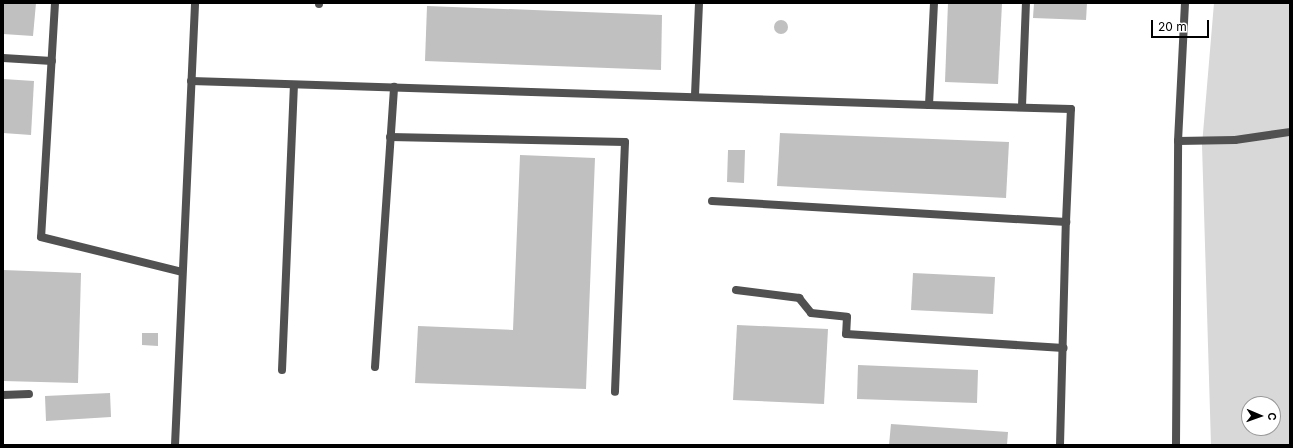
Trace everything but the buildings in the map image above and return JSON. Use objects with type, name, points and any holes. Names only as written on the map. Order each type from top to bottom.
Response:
[{"type":"street","points":[[55,3],[41,237],[182,272]]},
{"type":"street","points":[[175,445],[195,3]]},
{"type":"street","points":[[695,95],[699,3]]},
{"type":"street","points":[[929,105],[934,3]]},
{"type":"street","points":[[1022,106],[1026,3]]},
{"type":"street","points":[[1176,445],[1178,141],[1185,3]]},
{"type":"street","points":[[3,58],[52,61]]},
{"type":"street","points":[[191,81],[394,88],[695,95],[929,105],[1022,106],[1072,109],[1066,222],[1064,348],[1060,445]]},
{"type":"street","points":[[282,370],[294,85]]},
{"type":"street","points":[[375,367],[394,88]]},
{"type":"street","points":[[1178,141],[1235,140],[1290,132]]},
{"type":"street","points":[[390,137],[625,142],[615,392]]},
{"type":"street","points":[[712,201],[1066,222]]},
{"type":"street","points":[[736,290],[799,298],[811,313],[847,317],[846,334],[1064,348]]},
{"type":"street","points":[[3,395],[29,394]]},
{"type":"shaded area","points":[[1214,3],[1290,3],[1290,445],[1211,445],[1202,145]]}]
